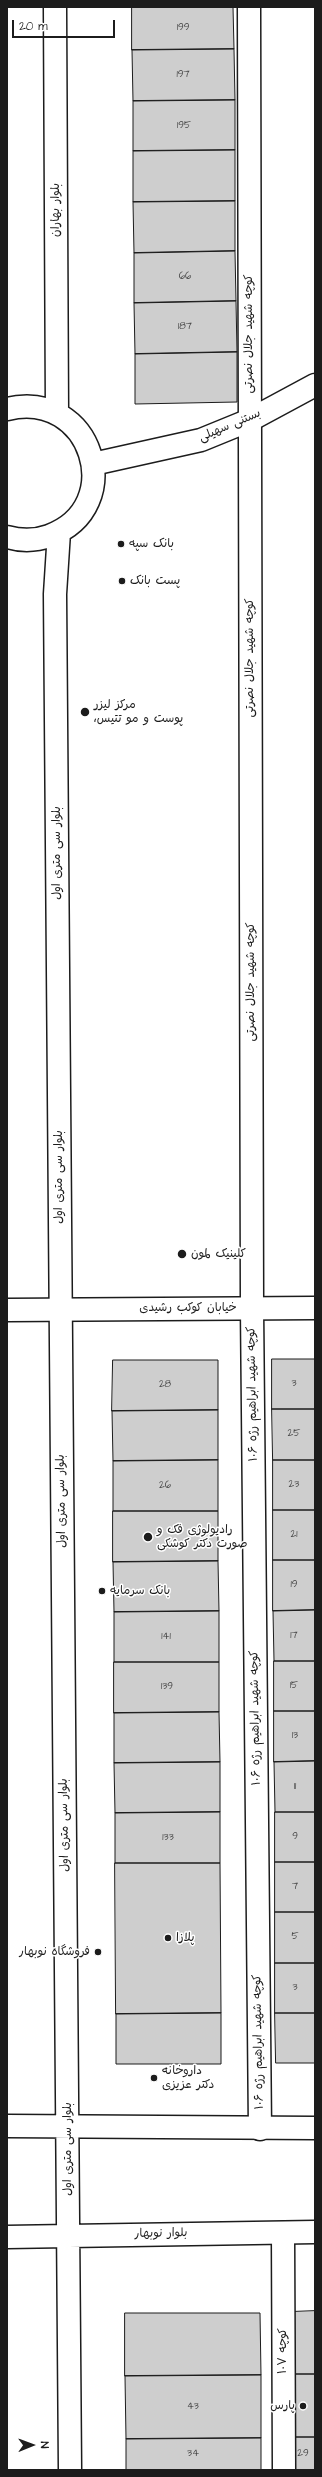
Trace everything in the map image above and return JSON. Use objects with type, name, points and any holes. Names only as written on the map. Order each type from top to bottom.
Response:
[{"type":"main road","name":"بلوار بهاران","points":[[55,7],[57,413]]},
{"type":"main road","name":"کوچه شهید جلال نصرتی","points":[[249,7],[252,1308]]},
{"type":"main road","name":"بستنی سهیلی","points":[[93,464],[201,440],[250,420],[315,385]]},
{"type":"main road","points":[[7,409],[30,406],[57,413],[75,426],[87,444],[93,464],[93,484],[87,503],[75,519],[59,532],[38,539],[16,540],[7,537]]},
{"type":"main road","name":"بلوار سی متری اول","points":[[59,532],[55,594],[70,2470]]},
{"type":"main road","name":"کوچه شهید ابراهیم رژه ۱۰۶","points":[[252,1308],[260,2129]]},
{"type":"main road","name":"خیابان کوکب رشیدی","points":[[7,1310],[315,1308]]},
{"type":"main road","points":[[7,2126],[260,2129],[315,2128]]},
{"type":"main road","name":"بلوار نوبهار","points":[[7,2237],[315,2232]]},
{"type":"main road","name":"کوچه ۱۰۷","points":[[283,2233],[284,2470]]},
{"type":"building","points":[[132,7],[233,7],[234,49],[132,50]]},
{"type":"building","points":[[234,49],[235,100],[133,101],[132,50]]},
{"type":"building","points":[[235,100],[235,150],[133,151],[133,101]]},
{"type":"building","points":[[235,150],[235,201],[133,202],[133,151]]},
{"type":"building","points":[[235,201],[235,251],[134,253],[133,202]]},
{"type":"building","points":[[235,251],[236,301],[134,303],[134,253]]},
{"type":"building","points":[[236,301],[237,352],[135,354],[134,303]]},
{"type":"building","points":[[237,352],[237,402],[135,404],[135,354]]},
{"type":"building","points":[[272,1359],[315,1359],[315,1409],[272,1409]]},
{"type":"building","points":[[113,1360],[218,1360],[218,1410],[112,1411]]},
{"type":"building","points":[[272,1409],[315,1409],[315,1460],[273,1460]]},
{"type":"building","points":[[218,1410],[218,1460],[113,1461],[112,1411]]},
{"type":"building","points":[[218,1460],[218,1511],[113,1511],[113,1461]]},
{"type":"building","points":[[273,1460],[315,1460],[315,1510],[273,1510]]},
{"type":"building","points":[[273,1510],[315,1510],[315,1560],[273,1560]]},
{"type":"building","points":[[113,1511],[218,1511],[218,1561],[113,1562]]},
{"type":"building","points":[[273,1560],[315,1560],[315,1610],[273,1611]]},
{"type":"building","points":[[218,1561],[219,1611],[114,1612],[113,1562]]},
{"type":"building","points":[[315,1610],[315,1661],[274,1661],[273,1611]]},
{"type":"building","points":[[219,1611],[219,1662],[114,1662],[114,1612]]},
{"type":"building","points":[[274,1661],[315,1661],[315,1711],[274,1711]]},
{"type":"building","points":[[114,1662],[219,1662],[219,1712],[114,1713]]},
{"type":"building","points":[[274,1711],[315,1711],[315,1761],[274,1762]]},
{"type":"building","points":[[219,1712],[220,1762],[114,1763],[114,1713]]},
{"type":"building","points":[[315,1761],[315,1812],[275,1812],[274,1762]]},
{"type":"building","points":[[220,1762],[220,1812],[115,1813],[114,1763]]},
{"type":"building","points":[[220,1812],[220,1863],[115,1863],[115,1813]]},
{"type":"building","points":[[275,1812],[315,1812],[315,1862],[275,1862]]},
{"type":"building","points":[[275,1862],[315,1862],[315,1912],[275,1912]]},
{"type":"building","name":"پلازا","points":[[115,1863],[220,1863],[221,2013],[116,2014]]},
{"type":"building","points":[[275,1912],[315,1912],[315,1963],[275,1963]]},
{"type":"building","points":[[275,1963],[315,1963],[315,2013],[275,2013]]},
{"type":"building","points":[[221,2013],[221,2064],[116,2064],[116,2014]]},
{"type":"building","points":[[275,2013],[315,2013],[315,2063],[276,2063]]},
{"type":"building","points":[[315,2311],[315,2374],[291,2374],[290,2312]]},
{"type":"building","points":[[125,2313],[260,2313],[261,2375],[125,2376]]},
{"type":"building","name":"پارس","points":[[291,2374],[315,2374],[315,2437],[291,2437]]},
{"type":"building","points":[[261,2375],[261,2438],[126,2439],[125,2376]]},
{"type":"building","points":[[291,2437],[315,2437],[315,2470],[291,2470]]},
{"type":"building","points":[[261,2438],[261,2470],[126,2470],[126,2439]]},
{"type":"place","name":"بانک سپه","points":[[121,544]]},
{"type":"place","name":"پست بانک","points":[[122,581]]},
{"type":"place","name":"مرکز لیزر ،پوست و مو تتیس","points":[[85,712]]},
{"type":"place","name":"کلینیک لمون","points":[[182,1254]]},
{"type":"place","name":"رادیولوژی فک و صورت دکتر کوشکی","points":[[148,1537]]},
{"type":"place","name":"بانک سرمایه","points":[[102,1591]]},
{"type":"place","name":"پلازا","points":[[168,1938]]},
{"type":"place","name":"فروشگاه نوبهار","points":[[98,1952]]},
{"type":"place","name":"داروخانه دکتر عزیزی","points":[[154,2078]]},
{"type":"place","name":"پارس","points":[[303,2406]]}]
